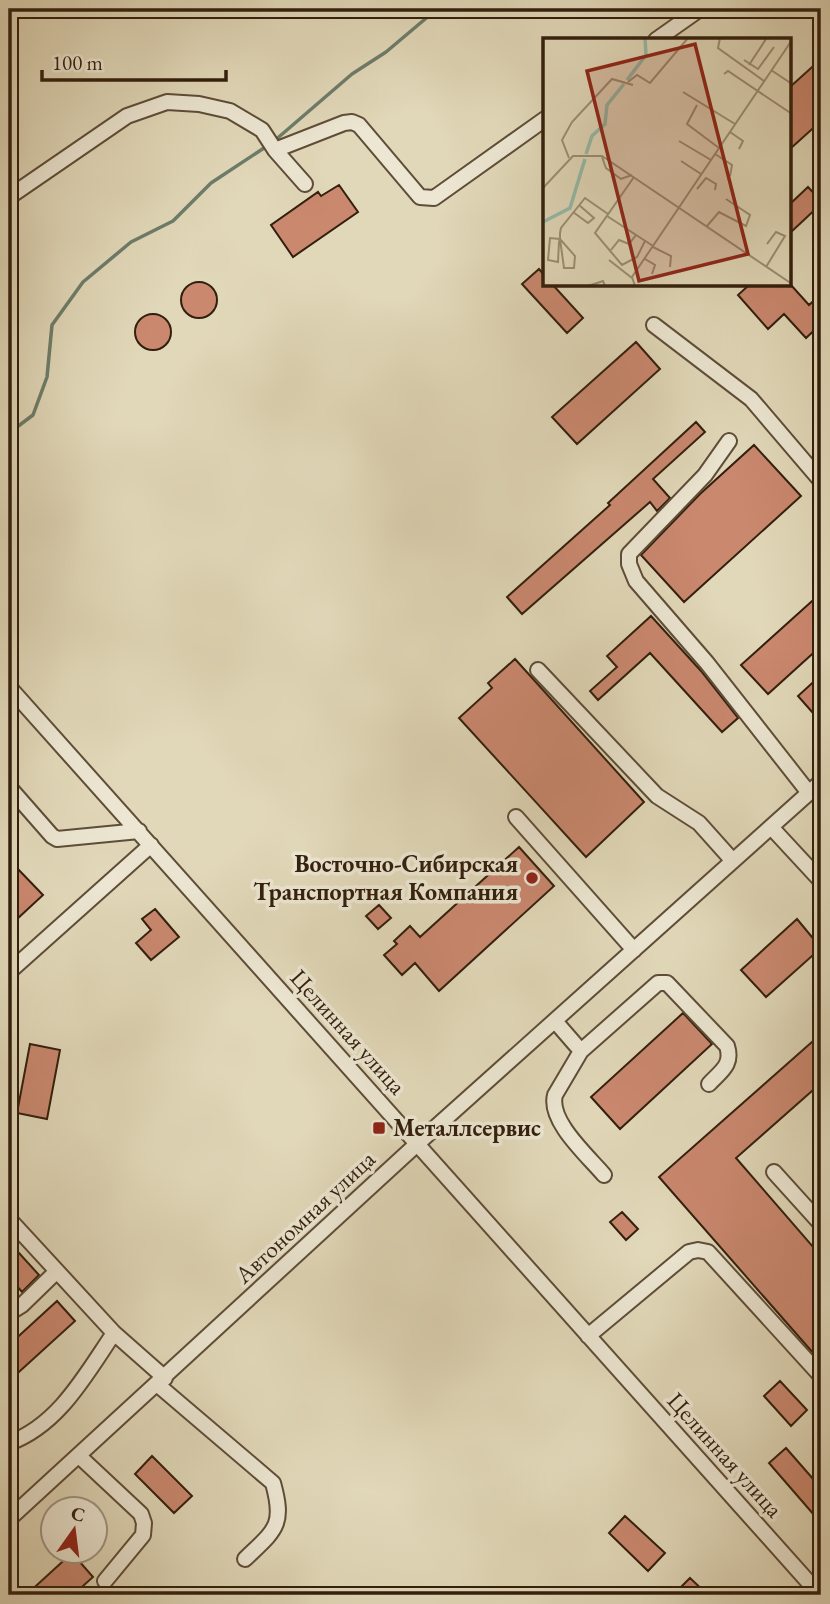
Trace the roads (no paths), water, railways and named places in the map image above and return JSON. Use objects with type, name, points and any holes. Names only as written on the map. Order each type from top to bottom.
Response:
[{"type":"street","points":[[659,38],[700,9]]},
{"type":"street","points":[[9,197],[127,116],[167,102],[199,104],[230,111],[262,130],[275,150],[305,184]]},
{"type":"street","points":[[275,150],[352,122],[359,125],[420,197],[434,198],[543,120]]},
{"type":"street","points":[[654,325],[751,399],[821,481]]},
{"type":"street","points":[[729,441],[705,475],[629,554],[629,564],[636,581],[707,663],[810,793]]},
{"type":"street","points":[[538,670],[657,796],[699,823],[733,861]]},
{"type":"street","name":"Целинная улица","points":[[9,687],[820,1595]]},
{"type":"street","name":"Автономная улица","points":[[9,1519],[418,1144],[821,782]]},
{"type":"street","points":[[9,786],[57,839],[139,831]]},
{"type":"street","points":[[516,817],[634,950]]},
{"type":"street","points":[[771,827],[821,881]]},
{"type":"street","points":[[9,972],[151,845]]},
{"type":"street","points":[[604,1175],[566,1132],[553,1103],[581,1051],[658,983],[667,983],[727,1046],[729,1062],[709,1084]]},
{"type":"street","points":[[555,1021],[581,1051]]},
{"type":"street","points":[[774,1172],[821,1224]]},
{"type":"street","points":[[9,1219],[161,1381],[273,1483],[279,1520],[270,1536],[245,1559]]},
{"type":"street","points":[[588,1336],[689,1252],[698,1250],[708,1252],[821,1376]]},
{"type":"street","points":[[9,1313],[22,1306],[57,1271]]},
{"type":"street","points":[[9,1443],[30,1434],[65,1403],[114,1333]]},
{"type":"street","points":[[79,1456],[141,1514],[144,1523],[142,1535],[105,1581]]},
{"type":"waterway","points":[[273,142],[352,74],[386,52],[437,9]]},
{"type":"waterway","points":[[9,433],[33,415],[47,377],[52,325],[83,282],[131,242],[173,221],[211,183],[267,146]]},
{"type":"place","name":"Восточно-Сибирская Транспортная Компания","points":[[532,878]]},
{"type":"place","name":"Металлсервис","points":[[379,1128]]}]
